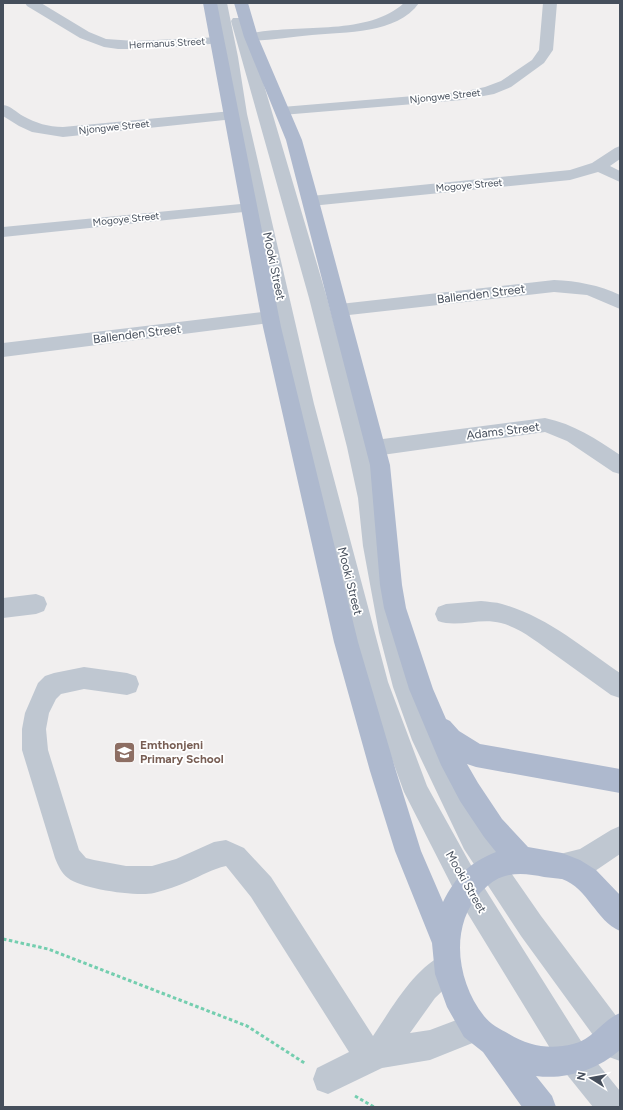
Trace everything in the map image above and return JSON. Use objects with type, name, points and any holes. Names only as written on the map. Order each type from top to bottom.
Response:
[{"type":"main road","name":"Mooki Street","points":[[210,3],[270,317],[346,642],[383,771],[408,851],[446,954],[456,994],[483,1034]]},
{"type":"main road","points":[[241,3],[251,37],[294,140],[340,310],[380,464],[395,608],[421,689],[450,757],[469,792],[493,828],[521,860]]},
{"type":"main road","points":[[436,724],[450,739],[476,755],[620,781]]},
{"type":"main road","points":[[446,954],[449,920],[467,886],[479,875],[492,867],[512,861],[521,860],[562,866],[585,878],[606,897],[620,917]]},
{"type":"main road","points":[[483,1034],[510,1052],[531,1060],[553,1063],[575,1060],[595,1052],[618,1037]]},
{"type":"main road","points":[[483,1034],[541,1107]]},
{"type":"street","name":"Hermanus Street","points":[[32,3],[93,40],[109,44],[133,46],[217,40]]},
{"type":"street","name":"Mooki Street","points":[[220,3],[229,44],[240,114],[304,404],[376,682],[417,792],[467,886],[575,1060],[613,1107]]},
{"type":"street","points":[[233,3],[318,298],[357,447],[369,498],[374,546],[391,633],[405,688],[424,740],[473,840],[531,926],[618,1037]]},
{"type":"street","points":[[251,37],[362,27],[381,22],[397,15],[412,3]]},
{"type":"street","name":"Njongwe Street","points":[[282,111],[462,96],[489,91],[506,84],[537,63],[546,50],[550,3]]},
{"type":"street","name":"Njongwe Street","points":[[3,109],[30,126],[52,132],[231,115]]},
{"type":"street","name":"Mogoye Street","points":[[311,201],[570,176],[587,172],[599,166],[620,151]]},
{"type":"street","points":[[599,166],[620,177]]},
{"type":"street","name":"Mogoye Street","points":[[3,232],[249,207]]},
{"type":"street","name":"Ballenden Street","points":[[340,310],[554,286],[590,289],[605,294],[620,303]]},
{"type":"street","name":"Ballenden Street","points":[[3,350],[270,317]]},
{"type":"street","name":"Adams Street","points":[[376,448],[545,425],[553,426],[570,433],[620,466]]},
{"type":"street","points":[[3,608],[36,604]]},
{"type":"street","points":[[446,614],[481,611],[501,613],[520,620],[540,631],[620,687]]},
{"type":"street","points":[[127,684],[84,678],[54,684],[47,691],[37,713],[34,729],[35,750],[68,858],[78,869],[94,874],[126,880],[152,880],[179,872],[214,855],[226,853],[234,857],[261,887],[374,1056]]},
{"type":"street","points":[[562,866],[585,861],[620,839]]},
{"type":"street","points":[[374,1056],[425,988],[446,954]]},
{"type":"street","points":[[328,1079],[374,1056],[483,1034]]},
{"type":"path","points":[[3,939],[48,948],[247,1026],[374,1107]]},
{"type":"place","name":"Emthonjeni Primary School","points":[[124,752]]}]
